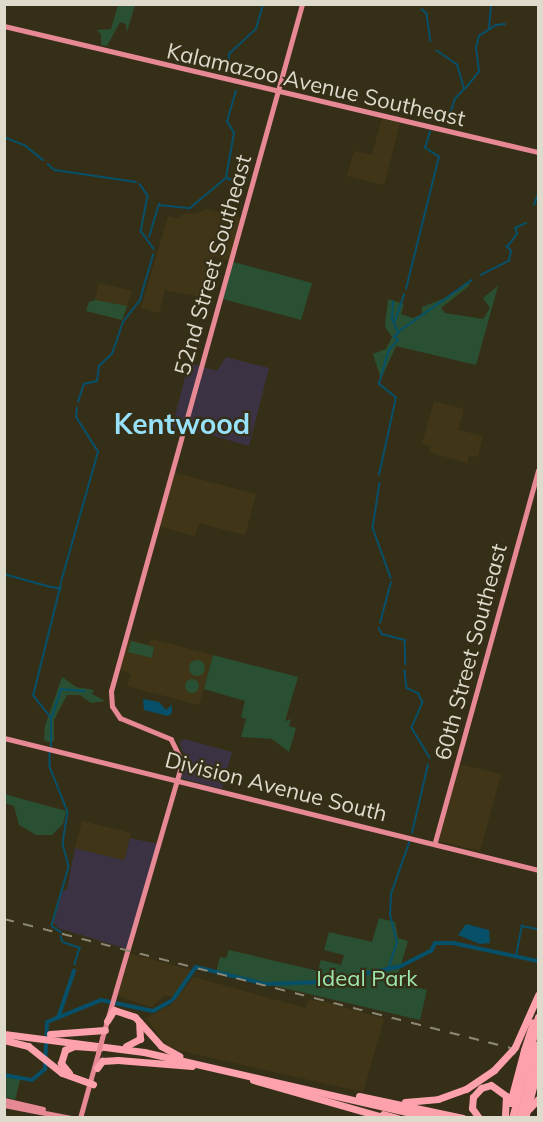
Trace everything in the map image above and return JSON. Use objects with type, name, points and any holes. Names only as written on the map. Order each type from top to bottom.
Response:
[{"type":"highway","points":[[368,1098],[417,1102],[450,1095],[486,1077],[514,1049],[538,996]]},
{"type":"highway","points":[[519,1118],[538,1002]]},
{"type":"highway","points":[[4,1036],[105,1040],[133,1045],[142,1035],[141,1025],[134,1019],[116,1013],[113,1007]]},
{"type":"highway","points":[[113,1007],[140,1020],[172,1053],[234,1072]]},
{"type":"highway","points":[[512,1118],[538,1017]]},
{"type":"highway","points":[[4,1036],[25,1044],[64,1074],[91,1083]]},
{"type":"highway","points":[[45,1037],[105,1040],[433,1118]]},
{"type":"highway","points":[[192,1066],[152,1060],[101,1061],[95,1071],[86,1078],[66,1071],[61,1063],[63,1052],[74,1046],[105,1040],[192,1066],[416,1118]]},
{"type":"highway","points":[[506,1118],[530,1053],[538,1044]]},
{"type":"highway","points":[[526,1118],[538,1068]]},
{"type":"highway","points":[[251,1080],[397,1118]]},
{"type":"highway","points":[[270,1080],[463,1118]]},
{"type":"highway","points":[[479,1118],[472,1108],[473,1097],[488,1085],[498,1087],[506,1096],[506,1118]]},
{"type":"highway","points":[[526,1118],[538,1100]]},
{"type":"highway","points":[[342,1104],[386,1118]]},
{"type":"main road","name":"52nd Street Southeast","points":[[178,780],[182,761],[175,743],[160,733],[127,724],[113,708],[112,684],[302,4]]},
{"type":"main road","name":"Kalamazoo Avenue Southeast","points":[[4,26],[144,61],[321,100],[366,113],[435,126],[538,154]]},
{"type":"main road","name":"Kalamazoo Avenue Southeast","points":[[86,46],[160,61],[223,79],[235,80]]},
{"type":"main road","points":[[124,56],[138,56]]},
{"type":"main road","points":[[144,61],[160,61]]},
{"type":"main road","name":"Kalamazoo Avenue Southeast","points":[[279,91],[336,102],[419,126],[538,154]]},
{"type":"main road","points":[[343,107],[356,107]]},
{"type":"main road","points":[[419,126],[435,126]]},
{"type":"main road","name":"60th Street Southeast","points":[[435,842],[538,470]]},
{"type":"main road","name":"Division Avenue South","points":[[4,738],[435,842],[538,870]]},
{"type":"main road","points":[[82,1118],[178,780]]},
{"type":"main road","points":[[4,1100],[71,1118]]},
{"type":"main road","points":[[4,1105],[25,1107]]},
{"type":"shaded area","points":[[382,118],[400,123],[384,185],[347,176],[354,151],[372,155]]},
{"type":"shaded area","points":[[207,209],[242,218],[230,261],[213,256],[201,297],[165,290],[159,313],[141,308],[168,216],[178,219],[185,213],[195,214]]},
{"type":"shaded area","points":[[99,283],[132,291],[122,320],[86,311],[89,302],[94,303]]},
{"type":"shaded area","points":[[226,357],[269,368],[249,446],[186,428],[203,367],[217,371]]},
{"type":"shaded area","points":[[189,363],[200,366],[183,429],[172,427]]},
{"type":"shaded area","points":[[434,401],[464,409],[458,430],[483,436],[478,457],[469,455],[467,463],[429,452],[430,446],[422,444]]},
{"type":"shaded area","points":[[172,472],[256,494],[245,535],[199,523],[195,536],[158,526]]},
{"type":"shaded area","points":[[127,639],[149,645],[151,639],[213,655],[199,705],[127,686],[131,674],[119,670]]},
{"type":"shaded area","points":[[184,739],[232,752],[222,789],[181,778],[186,760],[179,742]]},
{"type":"shaded area","points":[[459,764],[501,774],[480,851],[439,841]]},
{"type":"shaded area","points":[[82,821],[131,833],[124,860],[75,848]]},
{"type":"shaded area","points":[[130,838],[158,844],[127,949],[58,928],[54,923],[62,892],[67,889],[75,848],[124,860]]},
{"type":"shaded area","points":[[130,954],[192,970],[172,997],[165,995],[152,1007],[118,996]]},
{"type":"shaded area","points":[[194,977],[305,1008],[309,1000],[326,1002],[384,1019],[363,1092],[168,1048],[146,1018],[171,1005]]},
{"type":"green space","points":[[118,5],[135,5],[127,32],[126,24],[120,22],[107,46],[101,45],[101,34],[97,30],[111,29]]},
{"type":"green space","points":[[233,262],[312,283],[301,320],[223,299]]},
{"type":"green space","points":[[467,282],[470,285],[441,308],[445,313],[483,319],[490,308],[483,298],[498,286],[476,365],[396,346],[381,379],[373,354],[386,349],[392,337],[385,327],[388,299],[404,304],[401,314],[413,318],[422,314],[422,307],[448,297]]},
{"type":"green space","points":[[95,300],[127,306],[122,320],[86,311],[89,302]]},
{"type":"green space","points":[[131,641],[154,647],[152,658],[128,652]]},
{"type":"green space","points":[[213,655],[298,677],[285,721],[291,719],[289,726],[296,728],[289,752],[272,739],[241,737],[246,719],[241,717],[245,701],[204,689]]},
{"type":"green space","points":[[197,660],[205,668],[197,676],[189,668]]},
{"type":"green space","points":[[62,677],[76,687],[94,690],[92,694],[105,701],[91,703],[80,695],[67,695],[54,720],[54,741],[48,742],[44,740],[45,726]]},
{"type":"green space","points":[[189,679],[195,679],[199,686],[195,693],[189,693],[185,689],[185,683]]},
{"type":"green space","points":[[4,794],[66,811],[63,824],[52,835],[36,835],[19,825],[14,806],[5,803]]},
{"type":"green space","name":"Ideal Park","points":[[379,918],[395,922],[398,938],[408,941],[396,982],[427,990],[420,1020],[216,972],[220,957],[226,958],[229,950],[318,971],[321,960],[341,965],[344,955],[324,950],[329,932],[372,942]]},
{"type":"green space","points":[[5,1074],[21,1076],[15,1100],[5,1097]]},
{"type":"water","points":[[143,699],[159,702],[166,710],[172,705],[172,713],[168,716],[144,710]]},
{"type":"water","points":[[466,924],[489,930],[490,943],[480,944],[458,935]]},
{"type":"waterway","points":[[228,73],[229,54],[256,29],[263,4]]},
{"type":"waterway","points":[[489,28],[491,4]]},
{"type":"waterway","points":[[422,9],[427,14],[431,41]]},
{"type":"waterway","points":[[465,89],[479,72],[476,48],[479,36],[496,25],[505,24]]},
{"type":"waterway","points":[[435,119],[440,113],[451,111],[455,99],[464,89],[457,65],[437,51]]},
{"type":"waterway","points":[[149,237],[159,205],[190,208],[226,178],[234,133],[227,122],[236,91]]},
{"type":"waterway","points":[[406,289],[439,157],[425,148],[430,132]]},
{"type":"waterway","points":[[4,137],[26,146],[43,160]]},
{"type":"waterway","points":[[48,164],[55,170],[136,182]]},
{"type":"waterway","points":[[227,178],[237,182]]},
{"type":"waterway","points":[[140,184],[148,196],[141,231],[154,249]]},
{"type":"waterway","points":[[534,205],[538,194]]},
{"type":"waterway","points":[[481,275],[509,261],[511,251],[507,247],[517,234],[515,228],[526,223]]},
{"type":"waterway","points":[[78,402],[84,384],[97,381],[99,366],[112,354],[123,322],[140,300],[153,255]]},
{"type":"waterway","points":[[398,332],[472,280]]},
{"type":"waterway","points":[[395,321],[404,295]]},
{"type":"waterway","points":[[379,475],[396,398],[379,384],[389,350],[398,340],[394,337],[398,333],[392,319],[393,302]]},
{"type":"waterway","points":[[61,582],[98,452],[76,417],[77,408]]},
{"type":"waterway","points":[[380,483],[373,528],[391,578]]},
{"type":"waterway","points":[[4,574],[51,587]]},
{"type":"waterway","points":[[380,623],[391,582]]},
{"type":"waterway","points":[[51,747],[51,718],[33,696],[61,584]]},
{"type":"waterway","points":[[53,587],[61,589]]},
{"type":"waterway","points":[[379,628],[382,634],[405,640],[406,664]]},
{"type":"waterway","points":[[405,670],[407,688],[418,693],[423,702],[412,728],[430,758]]},
{"type":"waterway","points":[[52,717],[61,689],[85,691]]},
{"type":"waterway","points":[[50,752],[50,767],[68,812],[63,844],[69,867],[52,926],[61,932]]},
{"type":"waterway","points":[[412,833],[428,765]]},
{"type":"waterway","points":[[388,970],[397,943],[390,915],[391,894],[410,840]]},
{"type":"waterway","points":[[516,956],[522,926],[538,929]]},
{"type":"waterway","points":[[61,936],[63,942],[80,948],[75,964]]},
{"type":"waterway","points":[[174,998],[196,967],[265,984],[324,982],[401,966],[431,951],[435,943],[453,943],[538,961]]},
{"type":"waterway","points":[[58,1018],[74,971]]},
{"type":"waterway","points":[[4,1075],[32,1080],[45,1069],[47,1022],[101,1000],[153,1011],[171,1001]]},
{"type":"railway","points":[[4,919],[538,1055]]},
{"type":"district","name":"Kentwood","points":[[182,424]]}]
